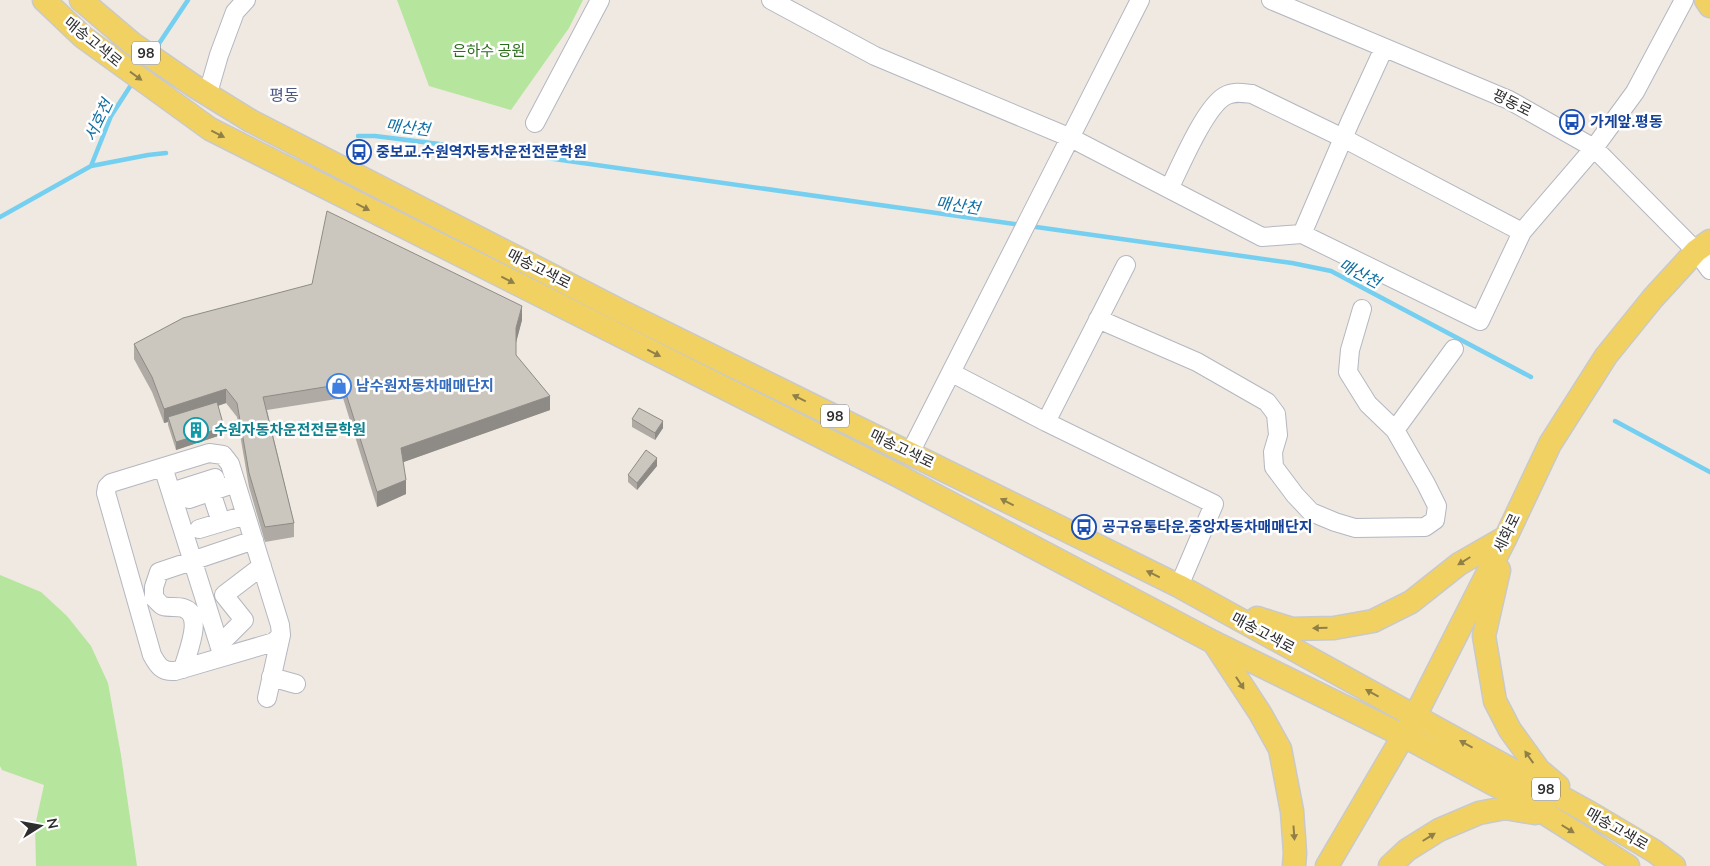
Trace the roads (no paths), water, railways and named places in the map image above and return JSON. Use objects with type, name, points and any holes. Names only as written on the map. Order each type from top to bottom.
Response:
[{"type":"main road","name":"매송고색로","points":[[44,0],[83,37],[210,130],[897,475],[1213,642],[1404,736],[1527,802],[1628,866]]},
{"type":"main road","name":"매송고색로","points":[[81,0],[133,44],[251,121],[621,311],[1179,586],[1590,813],[1654,851],[1674,866]]},
{"type":"main road","points":[[1706,0],[1710,6]]},
{"type":"main road","name":"세화로","points":[[1333,860],[1415,716],[1506,537],[1550,444],[1606,356],[1653,298],[1703,246]]},
{"type":"main road","points":[[1202,600],[1292,629],[1334,628],[1373,621],[1410,602],[1459,564],[1506,537]]},
{"type":"main road","points":[[1506,537],[1484,636],[1495,701],[1510,730],[1539,770],[1590,813]]},
{"type":"main road","points":[[1213,642],[1260,713],[1280,749],[1292,811],[1294,866]]},
{"type":"main road","points":[[1390,866],[1407,850],[1439,830],[1479,813],[1505,808],[1545,815]]},
{"type":"street","points":[[201,90],[219,54],[236,12],[246,0]]},
{"type":"street","points":[[535,124],[600,0]]},
{"type":"street","points":[[771,0],[875,56],[1071,138],[1262,237],[1302,234],[1480,321],[1522,232],[1594,148],[1635,92],[1684,0]]},
{"type":"street","points":[[910,453],[1140,0]]},
{"type":"street","name":"평동로","points":[[1271,0],[1509,100],[1594,148],[1703,246],[1710,270]]},
{"type":"street","points":[[1302,234],[1384,48]]},
{"type":"street","points":[[1169,189],[1191,144],[1215,103],[1226,95],[1238,92],[1252,94],[1343,138],[1522,232]]},
{"type":"street","points":[[1046,422],[1126,265]]},
{"type":"street","points":[[1098,319],[1197,362],[1267,402],[1276,414],[1278,434],[1273,452],[1274,467],[1295,495],[1311,512],[1355,528],[1425,527],[1435,520],[1437,506],[1394,430],[1368,404],[1348,372],[1350,350],[1362,310]]},
{"type":"street","points":[[1394,430],[1454,349]]},
{"type":"street","points":[[952,372],[1046,422],[1214,504],[1179,586]]},
{"type":"street","points":[[267,698],[281,635],[280,624],[230,464],[223,455],[209,453],[111,483],[107,487],[106,493],[152,655],[158,666],[168,672],[183,669],[221,651],[274,642],[281,635]]},
{"type":"street","points":[[163,467],[221,651]]},
{"type":"street","points":[[181,525],[236,483]]},
{"type":"street","points":[[171,492],[246,515]]},
{"type":"street","points":[[183,669],[195,625],[194,617],[190,610],[182,607],[164,606],[154,598],[154,588],[158,572],[254,540]]},
{"type":"street","points":[[221,651],[244,620],[224,595],[262,566]]},
{"type":"street","points":[[271,677],[296,684]]},
{"type":"waterway","name":"서호천","points":[[154,51],[188,0]]},
{"type":"waterway","name":"서호천","points":[[0,217],[91,166],[111,116],[133,82]]},
{"type":"waterway","name":"매산천","points":[[358,136],[375,136],[519,154],[1021,225]]},
{"type":"waterway","name":"매산천","points":[[91,166],[166,153]]},
{"type":"waterway","name":"매산천","points":[[1029,226],[1292,263],[1331,271],[1531,377]]},
{"type":"waterway","name":"매산천","points":[[1615,421],[1710,472]]},
{"type":"place","name":"가게앞.평동","points":[[1572,122]]},
{"type":"place","name":"중보교.수원역자동차운전전문학원","points":[[359,152]]},
{"type":"place","name":"남수원자동차매매단지","points":[[339,386]]},
{"type":"place","name":"수원자동차운전전문학원","points":[[196,430]]},
{"type":"place","name":"공구유통타운.중앙자동차매매단지","points":[[1084,527]]},
{"type":"district","name":"평동","points":[[284,95]]},
{"type":"park label","name":"은하수 공원","points":[[489,51]]}]
